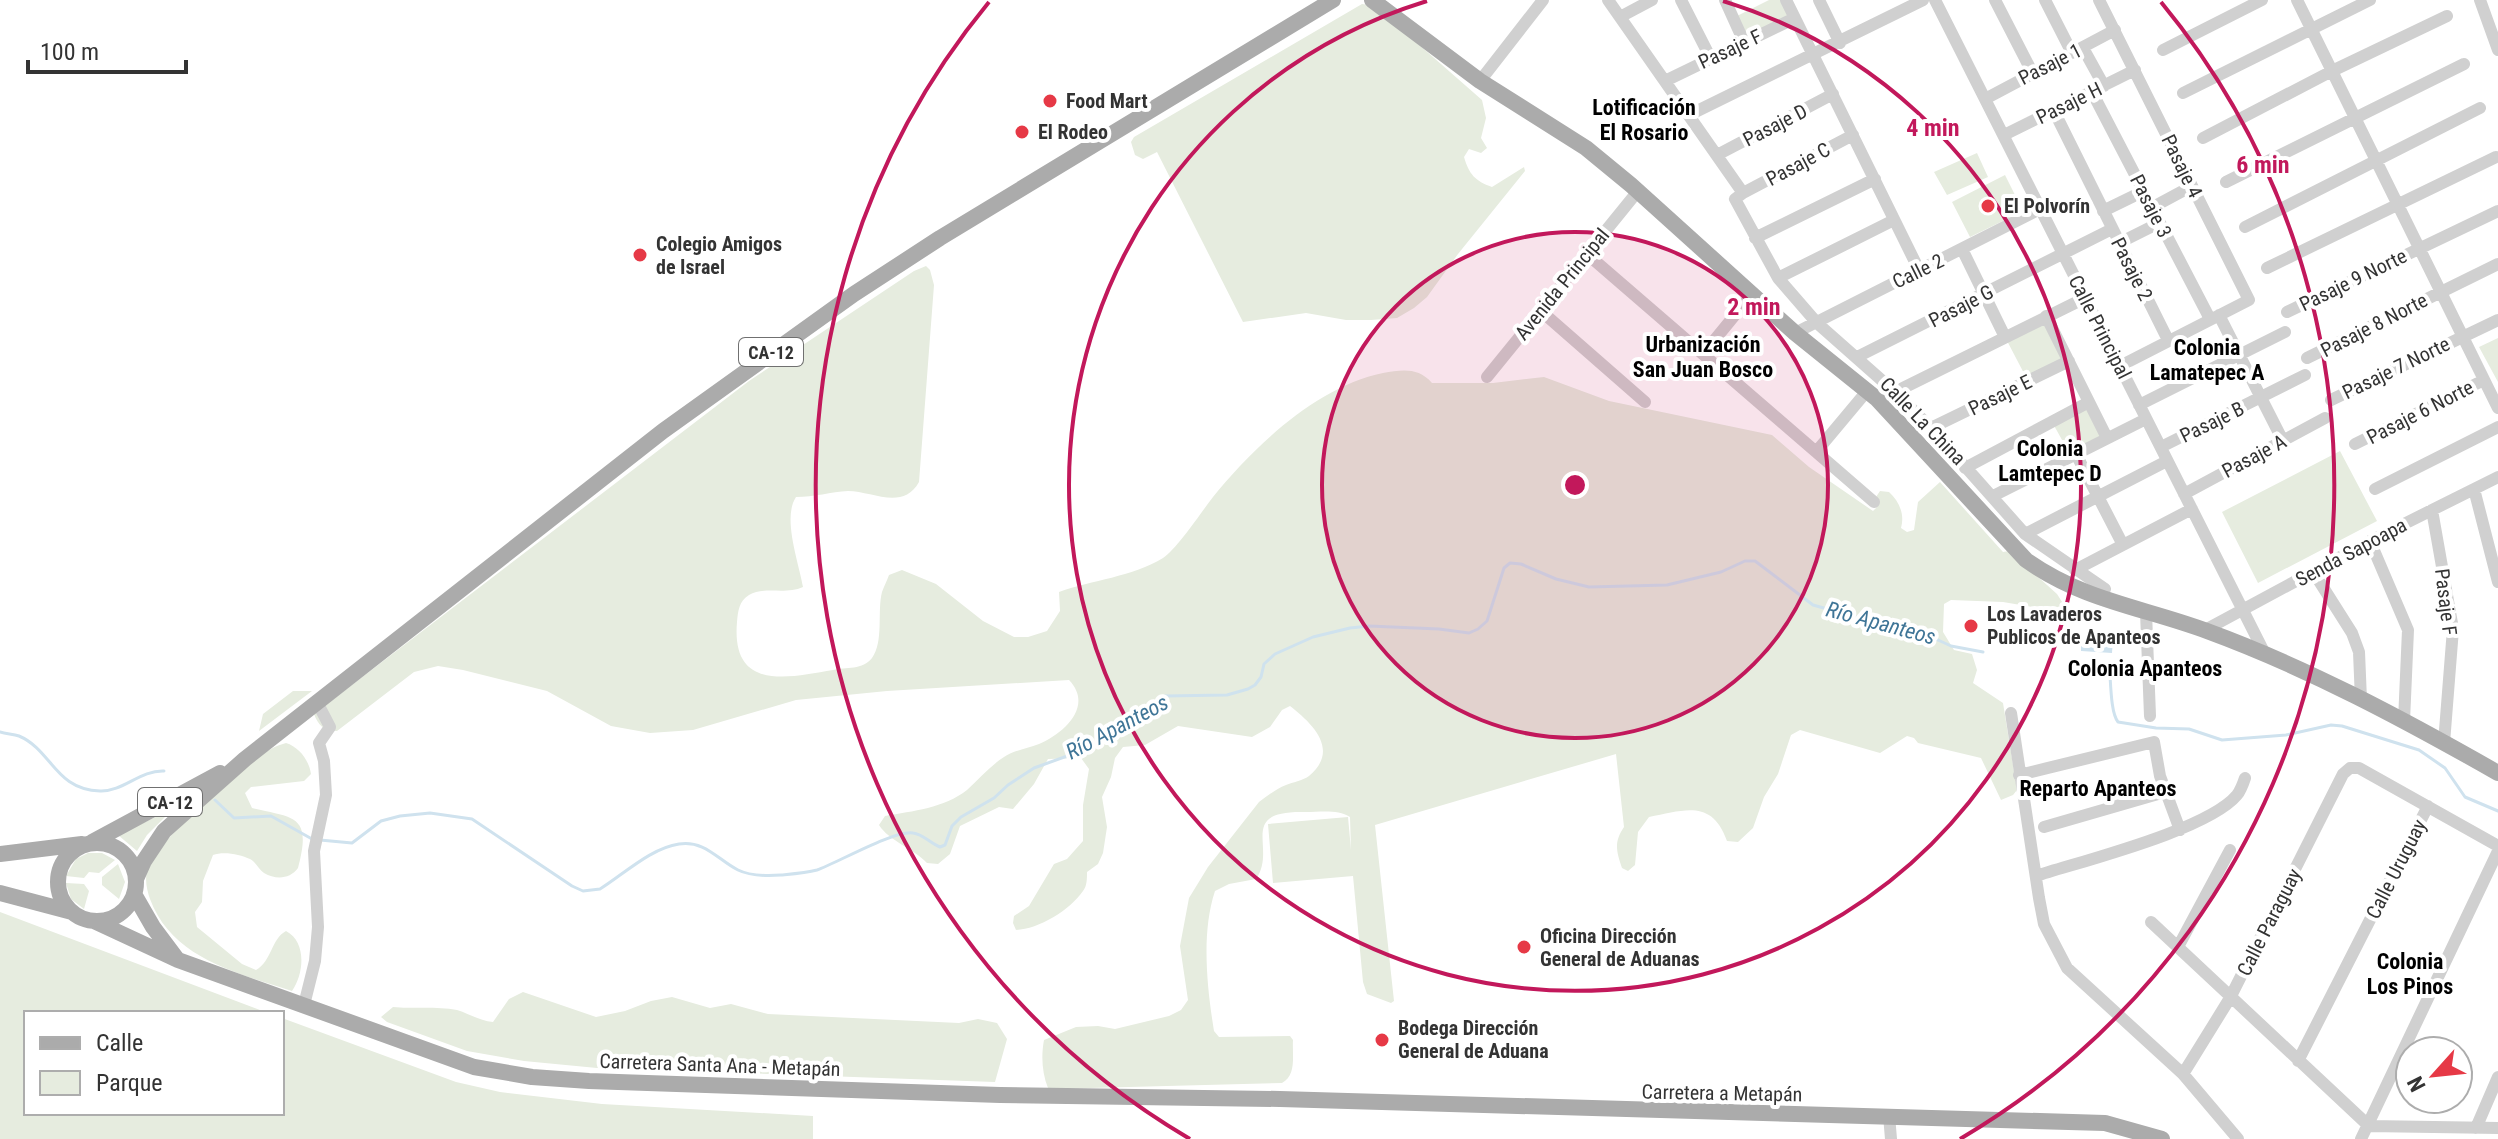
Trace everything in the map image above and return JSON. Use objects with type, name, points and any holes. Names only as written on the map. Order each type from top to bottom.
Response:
[{"type":"main road","name":"CA-12","points":[[135,886],[144,861],[164,831],[245,759],[663,431],[854,294],[952,231],[1333,0]]},
{"type":"main road","name":"Calle La China","points":[[1372,0],[1480,81],[1577,142],[1638,191],[1795,333],[1867,391],[2026,560],[2053,579],[2205,630],[2265,654],[2498,770]]},
{"type":"main road","name":"CA-12","points":[[90,843],[245,759]]},
{"type":"main road","points":[[73,913],[61,897],[58,875],[68,855],[90,843]]},
{"type":"main road","points":[[0,854],[90,843],[109,844],[122,851],[131,863],[135,886],[153,927],[178,960]]},
{"type":"main road","points":[[0,893],[94,921],[116,916],[127,906],[135,886]]},
{"type":"main road","name":"Carretera Santa Ana - Metapán","points":[[94,921],[178,960],[474,1067],[532,1077],[1000,1095],[1280,1099]]},
{"type":"main road","name":"Carretera a Metapán","points":[[1280,1099],[2105,1123],[2156,1138]]},
{"type":"street","points":[[1480,81],[1543,0]]},
{"type":"street","points":[[1608,0],[1743,193],[1735,199],[1778,278],[1817,323],[1931,428],[2025,534],[2105,589]]},
{"type":"street","points":[[1620,17],[1652,0]]},
{"type":"street","points":[[1681,0],[1710,57]]},
{"type":"street","points":[[1725,0],[1744,42]]},
{"type":"street","points":[[1786,0],[1919,270]]},
{"type":"street","points":[[1819,0],[1840,43]]},
{"type":"street","points":[[1893,0],[1899,13]]},
{"type":"street","points":[[1689,115],[1923,0]]},
{"type":"street","name":"Calle Principal","points":[[1935,0],[2265,654]]},
{"type":"street","points":[[1995,0],[2032,72]]},
{"type":"street","points":[[2045,0],[2078,50]]},
{"type":"street","points":[[2099,0],[2115,30]]},
{"type":"street","points":[[2163,50],[2262,0]]},
{"type":"street","points":[[2297,0],[2498,408]]},
{"type":"street","points":[[2183,93],[2370,0]]},
{"type":"street","points":[[2480,0],[2498,50]]},
{"type":"street","points":[[2203,138],[2447,16]]},
{"type":"street","name":"Pasaje F","points":[[1665,81],[1795,18]]},
{"type":"street","name":"Pasaje 1","points":[[1985,99],[2115,30]]},
{"type":"street","name":"Pasaje 4","points":[[2115,30],[2249,300],[2214,317]]},
{"type":"street","name":"Pasaje 3","points":[[2078,50],[2159,223],[2214,317],[2241,356],[2283,441]]},
{"type":"street","points":[[2226,182],[2464,64]]},
{"type":"street","name":"Pasaje H","points":[[2004,135],[2135,70]]},
{"type":"street","name":"Pasaje D","points":[[1717,155],[1833,94]]},
{"type":"street","points":[[2245,227],[2480,108]]},
{"type":"street","name":"Pasaje 2","points":[[2054,111],[2168,340]]},
{"type":"street","name":"Pasaje C","points":[[1743,193],[1853,135]]},
{"type":"street","points":[[2267,268],[2496,157]]},
{"type":"street","points":[[1755,238],[1875,179]]},
{"type":"street","points":[[2153,207],[2192,186]]},
{"type":"street","name":"Avenida Principal","points":[[1487,377],[1638,191]]},
{"type":"street","points":[[2103,211],[2144,191]]},
{"type":"street","name":"Calle 2","points":[[1795,333],[2040,209]]},
{"type":"street","name":"Pasaje 9 Norte","points":[[2287,312],[2498,211]]},
{"type":"street","points":[[1778,278],[1894,220]]},
{"type":"street","points":[[2119,243],[2159,223]]},
{"type":"street","points":[[2063,254],[2112,229]]},
{"type":"street","points":[[1962,249],[2005,337]]},
{"type":"street","points":[[1587,254],[1874,502]]},
{"type":"street","name":"Pasaje G","points":[[1857,357],[2063,254]]},
{"type":"street","name":"Pasaje 8 Norte","points":[[2307,358],[2498,264]]},
{"type":"street","points":[[1703,354],[1753,293]]},
{"type":"street","points":[[1895,392],[2085,298]]},
{"type":"street","points":[[1541,311],[1645,402]]},
{"type":"street","points":[[2046,316],[2107,438]]},
{"type":"street","points":[[2120,366],[2214,317]]},
{"type":"street","name":"Pasaje 7 Norte","points":[[2331,400],[2498,320]]},
{"type":"street","points":[[2139,405],[2285,332]]},
{"type":"street","name":"Pasaje E","points":[[1931,428],[2069,361]]},
{"type":"street","name":"Pasaje B","points":[[2161,447],[2305,375]]},
{"type":"street","name":"Pasaje 6 Norte","points":[[2355,444],[2484,380]]},
{"type":"street","points":[[1816,452],[1867,391]]},
{"type":"street","points":[[1965,468],[2089,402]]},
{"type":"street","name":"Pasaje A","points":[[2184,494],[2325,418]]},
{"type":"street","points":[[1993,496],[2146,419]]},
{"type":"street","points":[[2375,489],[2498,427]]},
{"type":"street","points":[[2076,454],[2123,545]]},
{"type":"street","name":"Pasaje B","points":[[2025,534],[2167,461]]},
{"type":"street","name":"Senda Sapoapa","points":[[2205,630],[2370,541],[2498,477]]},
{"type":"street","points":[[2474,489],[2498,582]]},
{"type":"street","points":[[2075,570],[2192,509]]},
{"type":"street","name":"Pasaje F","points":[[2432,510],[2453,629],[2444,743]]},
{"type":"street","points":[[2370,541],[2408,630],[2404,721]]},
{"type":"street","points":[[2314,573],[2352,633],[2359,652],[2361,700]]},
{"type":"street","points":[[2146,612],[2150,716]]},
{"type":"street","points":[[304,1005],[315,961],[318,927],[314,851],[326,795],[324,761],[319,743],[330,727],[317,702]]},
{"type":"street","points":[[2011,713],[2044,924],[2067,968],[2183,1074],[2238,1139]]},
{"type":"street","points":[[2019,775],[2154,742],[2165,792],[2180,830]]},
{"type":"street","name":"Calle Paraguay","points":[[2183,1074],[2230,998],[2343,774],[2350,768],[2359,768],[2428,806]]},
{"type":"street","points":[[2036,876],[2180,830],[2223,807],[2239,793],[2245,778]]},
{"type":"street","points":[[2044,827],[2165,792]]},
{"type":"street","points":[[2361,1139],[2498,849],[2428,806]]},
{"type":"street","name":"Calle Uruguay","points":[[2298,1061],[2428,806]]},
{"type":"street","points":[[2178,947],[2230,850]]},
{"type":"street","points":[[2151,922],[2369,1126],[2498,1128]]},
{"type":"street","points":[[2476,1128],[2498,1077]]},
{"type":"street","points":[[1889,1115],[1891,1139]]},
{"type":"green space","points":[[1769,0],[1786,0],[1795,18],[1744,42],[1733,18]]},
{"type":"green space","points":[[1362,4],[1369,5],[1417,43],[1482,100],[1486,118],[1481,138],[1487,148],[1481,153],[1469,149],[1464,157],[1474,176],[1492,187],[1524,167],[1525,171],[1427,297],[1397,318],[1346,320],[1306,313],[1243,322],[1157,152],[1143,159],[1135,155],[1131,142],[1134,137]]},
{"type":"green space","points":[[1977,153],[1988,177],[1947,195],[1934,172]]},
{"type":"green space","name":"El Polvorín","points":[[2005,175],[2023,211],[1970,237],[1952,202]]},
{"type":"green space","points":[[926,266],[934,285],[919,482],[905,496],[896,498],[848,491],[796,497],[792,506],[791,528],[803,587],[755,592],[741,603],[737,622],[738,644],[743,660],[753,670],[781,677],[864,665],[872,658],[878,644],[881,600],[889,575],[902,570],[936,584],[983,621],[1014,637],[1028,637],[1047,631],[1060,611],[1059,592],[1125,574],[1163,558],[1248,458],[1311,404],[1335,391],[1359,380],[1397,371],[1421,374],[1432,383],[1493,383],[1544,377],[1609,401],[1772,435],[1809,467],[1873,511],[1877,507],[1876,497],[1880,491],[1889,492],[1900,508],[1901,528],[1907,532],[1914,530],[1918,502],[1940,482],[2003,552],[2009,551],[2057,594],[2064,605],[2056,611],[2003,602],[1951,600],[1944,604],[1943,632],[1954,650],[1972,654],[1977,670],[1973,683],[2003,703],[2017,790],[2001,800],[1981,758],[1918,743],[1907,736],[1880,753],[1800,730],[1791,735],[1778,774],[1764,797],[1753,828],[1738,842],[1727,841],[1714,819],[1705,813],[1686,810],[1649,817],[1638,832],[1635,865],[1628,871],[1622,868],[1617,851],[1617,842],[1624,827],[1616,754],[1375,825],[1394,1001],[1391,1003],[1367,994],[1363,982],[1353,876],[1273,883],[1268,824],[1348,817],[1351,850],[1350,817],[1329,812],[1284,813],[1271,817],[1265,824],[1262,867],[1256,879],[1229,884],[1215,891],[1207,942],[1209,997],[1214,1031],[1219,1037],[1290,1036],[1293,1040],[1293,1064],[1287,1079],[1282,1083],[1052,1089],[1048,1088],[1043,1070],[1044,1040],[1076,1027],[1115,1029],[1169,1016],[1181,1010],[1188,1000],[1180,946],[1189,898],[1208,867],[1259,802],[1279,788],[1309,776],[1322,757],[1320,738],[1290,706],[1282,710],[1270,727],[1252,737],[1178,726],[1145,745],[1123,747],[1115,758],[1102,797],[1107,827],[1103,853],[1098,864],[1087,872],[1084,889],[1070,905],[1053,917],[1016,930],[1014,916],[1029,906],[1054,864],[1067,859],[1083,841],[1083,805],[1089,769],[1081,758],[1048,759],[1034,784],[1013,809],[999,807],[960,826],[950,854],[938,864],[927,863],[889,836],[879,825],[885,816],[928,808],[958,796],[1004,757],[1058,733],[1073,718],[1077,709],[1076,690],[1069,680],[796,700],[693,730],[650,733],[611,726],[547,691],[438,666],[414,672],[337,731],[320,724],[314,714],[749,381]]},
{"type":"green space","points":[[2046,316],[2069,361],[2028,381],[2005,337]]},
{"type":"green space","points":[[2498,338],[2498,382],[2479,347]]},
{"type":"green space","points":[[2089,402],[2107,438],[2071,456],[2052,422]]},
{"type":"green space","points":[[2340,451],[2377,521],[2258,583],[2222,512]]},
{"type":"green space","points":[[293,691],[312,691],[259,731],[263,714]]},
{"type":"green space","points":[[286,743],[303,755],[311,774],[304,781],[251,787],[245,793],[252,808],[289,817],[301,828],[303,838],[298,868],[287,876],[273,877],[246,857],[226,853],[213,855],[203,881],[202,902],[195,912],[197,927],[242,964],[256,970],[281,935],[286,931],[293,936],[300,950],[301,967],[292,991],[229,970],[190,950],[160,919],[150,899],[146,880],[153,859],[180,826],[253,760]]},
{"type":"green space","points":[[168,811],[137,851],[118,835]]},
{"type":"green space","points":[[88,853],[102,853],[115,860],[99,873],[89,872],[84,878],[66,876],[76,859]]},
{"type":"green space","points":[[118,864],[125,882],[119,899],[102,885],[102,877]]},
{"type":"green space","points":[[66,883],[84,884],[89,891],[84,909],[71,899]]},
{"type":"green space","points":[[0,912],[263,1011],[24,1011],[24,1115],[284,1115],[284,1019],[456,1082],[500,1092],[602,1104],[813,1116],[813,1139],[0,1139]]},
{"type":"green space","points":[[523,992],[596,1017],[672,997],[710,1008],[731,1004],[768,1014],[959,1023],[978,1019],[997,1023],[1007,1039],[995,1082],[597,1068],[524,1061],[467,1051],[387,1022],[381,1017],[393,1007],[441,1008],[493,1022],[509,999]]},
{"type":"water","points":[[2081,637],[2113,639],[2112,653],[2081,651]]},
{"type":"waterway","name":"Río Apanteos","points":[[320,840],[352,843],[381,821],[400,816],[430,813],[472,819],[583,891],[600,889],[648,856],[679,844],[696,845],[738,870],[764,875],[817,870],[904,833],[917,834],[940,847],[945,845],[952,826],[961,817],[994,798],[1008,785],[1034,768],[1081,751],[1165,696],[1227,695],[1248,689],[1255,685],[1264,664],[1275,654],[1313,637],[1350,628],[1369,626],[1469,633],[1478,629],[1487,621],[1504,568],[1510,563],[1589,587],[1667,585],[1721,572],[1745,561],[1755,561],[1813,605],[1951,646],[1983,652]]},
{"type":"waterway","name":"Río Apanteos","points":[[2109,663],[2112,703],[2118,722],[2189,729],[2222,740],[2286,735],[2331,725],[2342,726],[2419,750],[2445,768],[2465,797],[2498,811]]},
{"type":"waterway","name":"Río Apanteos","points":[[0,732],[30,742],[63,777],[85,789],[108,790],[147,774],[164,771]]},
{"type":"waterway","name":"Río Apanteos","points":[[215,800],[234,818],[271,816],[312,839]]},
{"type":"place","name":"Food Mart","points":[[1050,101]]},
{"type":"place","name":"El Rodeo","points":[[1022,132]]},
{"type":"place","name":"El Polvorín","points":[[1988,206]]},
{"type":"place","name":"Colegio Amigos de Israel","points":[[640,255]]},
{"type":"place","name":"Los Lavaderos Publicos de Apanteos","points":[[1971,626]]},
{"type":"place","name":"Oficina Dirección General de Aduanas","points":[[1524,947]]},
{"type":"place","name":"Bodega Dirección General de Aduana","points":[[1382,1040]]},
{"type":"district","name":"Lotificación El Rosario","points":[[1644,120]]},
{"type":"district","name":"Urbanización San Juan Bosco","points":[[1703,356]]},
{"type":"district","name":"Colonia Lamatepec A","points":[[2207,360]]},
{"type":"district","name":"Colonia Lamtepec D","points":[[2050,460]]},
{"type":"district","name":"Colonia Apanteos","points":[[2145,668]]},
{"type":"district","name":"Reparto Apanteos","points":[[2098,788]]},
{"type":"district","name":"Colonia Los Pinos","points":[[2410,974]]}]
